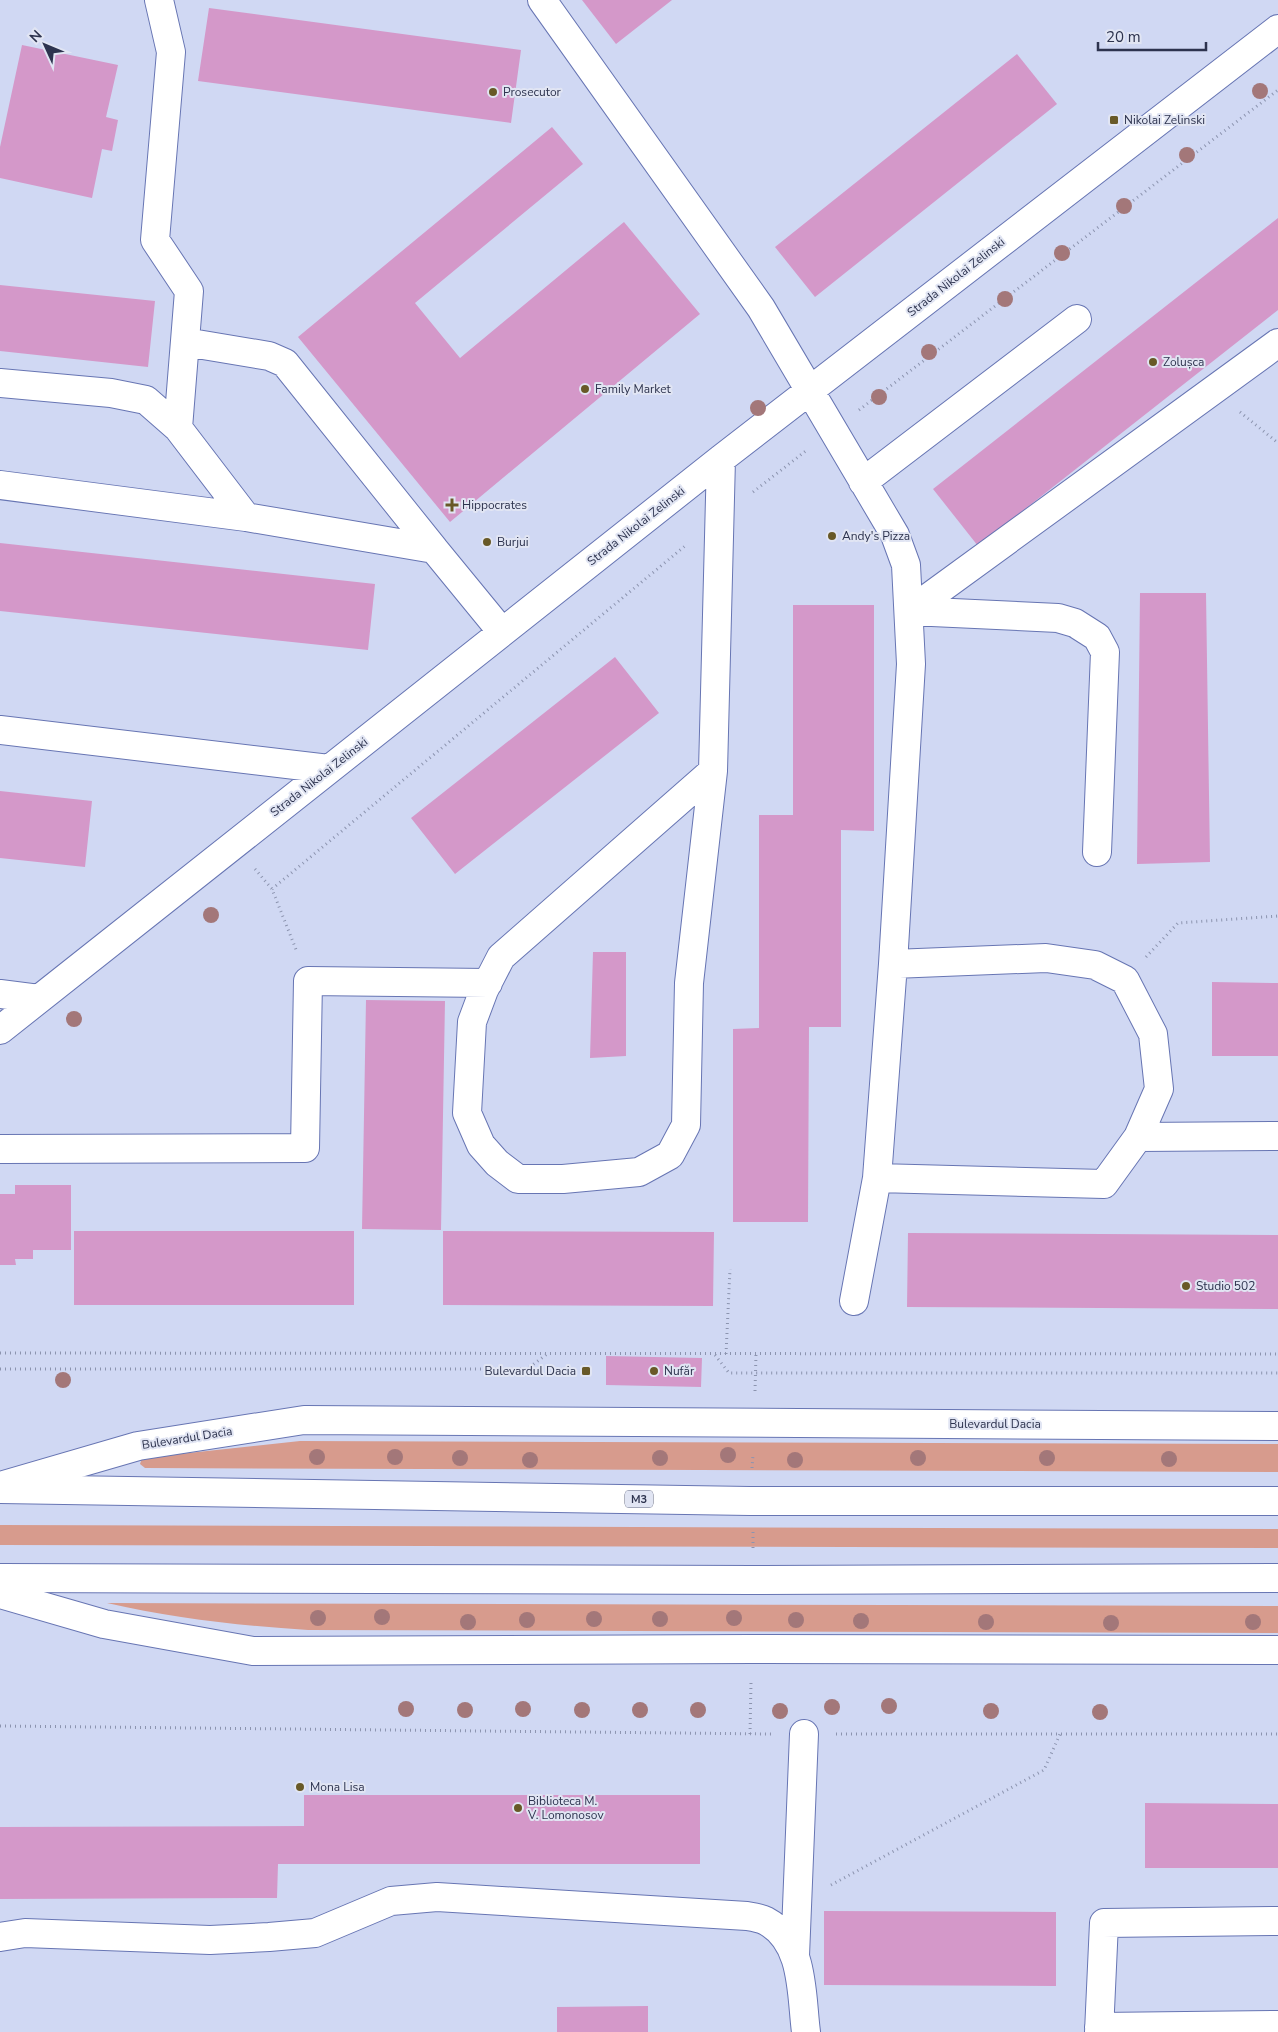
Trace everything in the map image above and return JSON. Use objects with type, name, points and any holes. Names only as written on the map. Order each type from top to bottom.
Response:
[{"type":"main road","points":[[159,0],[171,52],[155,240],[189,291],[178,428]]},
{"type":"main road","points":[[542,0],[761,308],[898,543],[906,565],[910,611],[911,664],[893,964],[877,1178],[854,1301]]},
{"type":"main road","name":"Strada Nikolai Zelinski","points":[[0,1030],[721,459],[1278,29]]},
{"type":"main road","points":[[863,482],[1077,319]]},
{"type":"main road","points":[[185,342],[269,356],[285,363],[502,632]]},
{"type":"main road","points":[[910,611],[1278,343]]},
{"type":"main road","points":[[0,383],[111,393],[146,400],[178,428],[246,517]]},
{"type":"main road","points":[[713,771],[501,957],[488,983],[472,1022],[467,1113],[481,1145],[497,1163],[518,1179],[563,1179],[639,1172],[670,1156],[686,1125],[689,983],[713,771],[721,459]]},
{"type":"main road","points":[[0,485],[246,517],[434,549]]},
{"type":"main road","points":[[910,611],[1058,618],[1074,622],[1097,637],[1105,652],[1097,852]]},
{"type":"main road","points":[[0,730],[329,769]]},
{"type":"main road","points":[[877,1178],[1104,1184],[1138,1136],[1159,1089],[1153,1034],[1125,980],[1095,965],[1046,958],[893,964]]},
{"type":"main road","points":[[0,1150],[305,1148],[308,981],[488,983]]},
{"type":"main road","points":[[0,994],[39,999]]},
{"type":"main road","points":[[1138,1136],[1278,1136]]},
{"type":"main road","name":"Bulevardul Dacia","points":[[0,1488],[138,1446],[304,1420],[1278,1426]]},
{"type":"main road","name":"Bulevardul Dacia","points":[[0,1488],[750,1501],[1278,1501]]},
{"type":"main road","points":[[0,1578],[753,1580],[1278,1578]]},
{"type":"main road","points":[[0,1594],[104,1624],[254,1651],[751,1649],[1278,1650]]},
{"type":"main road","points":[[804,1734],[796,1956],[806,2032]]},
{"type":"main road","points":[[0,1937],[25,1933],[210,1940],[316,1933],[391,1901],[437,1897],[747,1916],[766,1921],[783,1936],[796,1956]]},
{"type":"main road","points":[[1277,2026],[1099,2029],[1104,1924],[1278,1921]]},
{"type":"path","points":[[308,981],[272,889],[720,518],[1278,90]]},
{"type":"path","points":[[1214,390],[1278,443]]},
{"type":"path","points":[[1125,980],[1178,923],[1278,916]]},
{"type":"path","points":[[726,1354],[730,1269]]},
{"type":"path","points":[[0,1353],[1278,1354]]},
{"type":"path","points":[[0,1369],[527,1369],[547,1354]]},
{"type":"path","points":[[715,1354],[729,1373],[1278,1373]]},
{"type":"path","points":[[753,1580],[750,1501],[756,1354]]},
{"type":"path","points":[[750,1734],[751,1649]]},
{"type":"path","points":[[0,1726],[750,1734],[1278,1734]]},
{"type":"path","points":[[798,1903],[1044,1770],[1060,1734]]},
{"type":"shaded area","points":[[300,1441],[1278,1444],[1278,1472],[145,1468],[140,1464],[142,1458]]},
{"type":"shaded area","points":[[0,1525],[1278,1529],[1278,1548],[0,1545]]},
{"type":"shaded area","points":[[107,1603],[1278,1606],[1278,1633],[308,1630],[207,1621]]},
{"type":"building","points":[[582,0],[672,0],[616,44]]},
{"type":"building","points":[[209,8],[521,50],[511,123],[198,81]]},
{"type":"building","points":[[22,45],[118,65],[106,117],[118,120],[112,151],[102,149],[92,198],[0,178],[0,147]]},
{"type":"building","points":[[1017,54],[1057,104],[815,297],[775,247]]},
{"type":"building","points":[[552,127],[583,164],[415,303],[460,358],[624,222],[700,314],[450,522],[298,337]]},
{"type":"building","points":[[1278,218],[1278,310],[978,546],[933,489]]},
{"type":"building","points":[[0,285],[155,301],[148,367],[0,351]]},
{"type":"building","points":[[0,543],[375,584],[368,650],[0,611]]},
{"type":"building","points":[[1140,593],[1206,593],[1210,862],[1137,864]]},
{"type":"building","points":[[793,605],[874,605],[874,831],[841,830],[841,1027],[809,1027],[808,1222],[733,1222],[733,1029],[759,1028],[759,815],[793,815]]},
{"type":"building","points":[[615,657],[659,713],[455,874],[411,818]]},
{"type":"building","points":[[0,791],[92,801],[85,867],[0,858]]},
{"type":"building","points":[[593,952],[626,952],[626,1056],[590,1058]]},
{"type":"building","points":[[1212,982],[1278,983],[1278,1056],[1212,1056]]},
{"type":"building","points":[[366,1000],[445,1001],[441,1230],[362,1229]]},
{"type":"building","points":[[15,1185],[71,1185],[71,1250],[33,1250],[33,1259],[15,1259],[16,1265],[0,1265],[0,1194],[15,1194]]},
{"type":"building","points":[[74,1231],[354,1231],[354,1305],[74,1305]]},
{"type":"building","points":[[443,1231],[714,1232],[713,1306],[443,1305]]},
{"type":"building","points":[[908,1233],[1278,1235],[1278,1309],[907,1307]]},
{"type":"building","name":"Nufăr","points":[[606,1356],[702,1358],[701,1387],[606,1385]]},
{"type":"building","points":[[304,1795],[700,1795],[700,1864],[278,1864],[277,1898],[0,1899],[0,1827],[304,1826]]},
{"type":"building","points":[[1145,1803],[1278,1804],[1278,1868],[1145,1868]]},
{"type":"building","points":[[824,1911],[1056,1912],[1056,1986],[824,1985]]},
{"type":"building","points":[[648,2006],[648,2032],[557,2032],[557,2007]]},
{"type":"place","name":"Prosecutor","points":[[493,92]]},
{"type":"place","name":"Nikolai Zelinski","points":[[1114,120]]},
{"type":"place","name":"Zolușca","points":[[1153,362]]},
{"type":"place","name":"Family Market","points":[[585,389]]},
{"type":"place","name":"Hippocrates","points":[[452,505]]},
{"type":"place","name":"Andy's Pizza","points":[[832,536]]},
{"type":"place","name":"Burjui","points":[[487,542]]},
{"type":"place","name":"Studio 502","points":[[1186,1286]]},
{"type":"place","name":"Bulevardul Dacia","points":[[586,1371]]},
{"type":"place","name":"Nufăr","points":[[654,1371]]},
{"type":"place","name":"Mona Lisa","points":[[300,1787]]},
{"type":"place","name":"Biblioteca M. V. Lomonosov","points":[[518,1808]]}]
